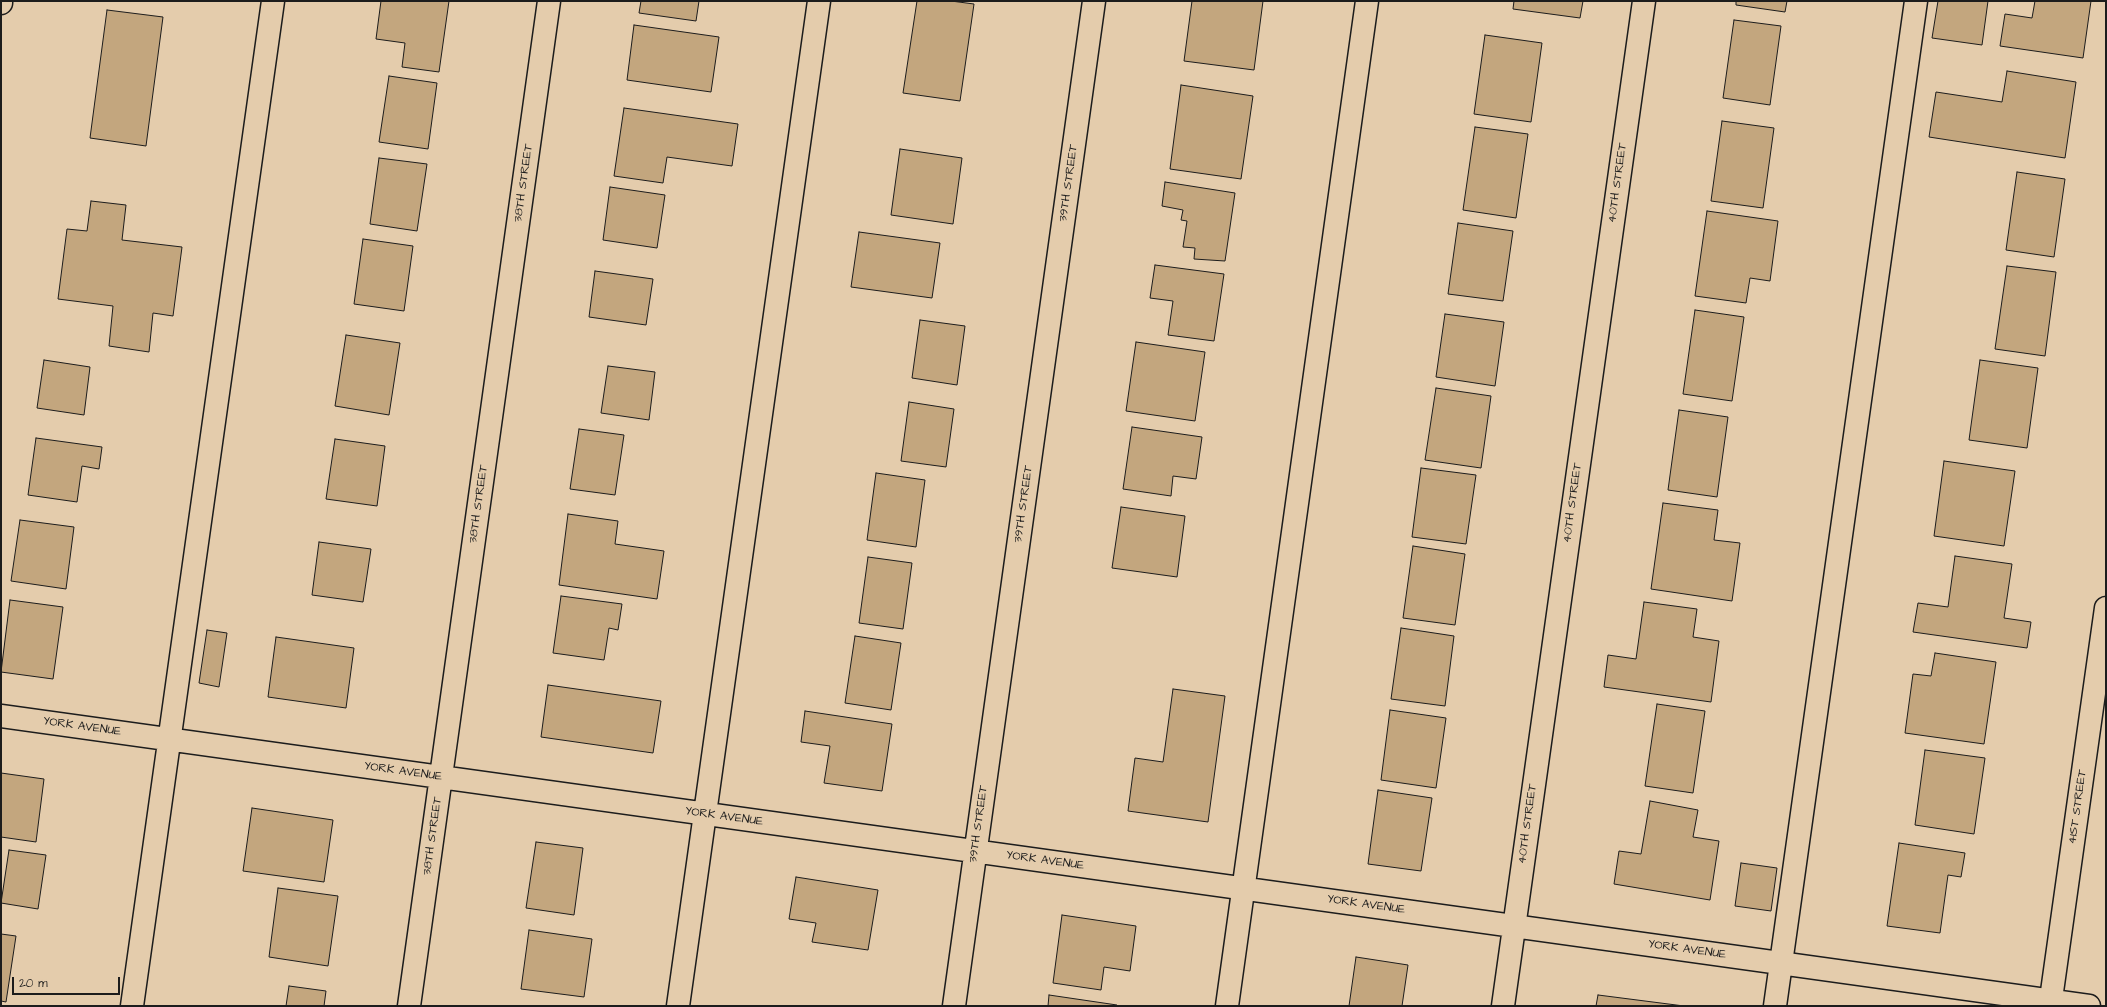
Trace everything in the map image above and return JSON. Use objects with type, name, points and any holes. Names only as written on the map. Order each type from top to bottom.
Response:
[{"type":"street","points":[[132,1006],[273,1]]},
{"type":"street","name":"38TH STREET","points":[[409,1006],[549,1]]},
{"type":"street","points":[[678,1006],[819,1]]},
{"type":"street","name":"39TH STREET","points":[[954,1006],[1094,1]]},
{"type":"street","points":[[1227,1006],[1367,1]]},
{"type":"street","name":"40TH STREET","points":[[1503,1006],[1644,1]]},
{"type":"street","points":[[1775,1006],[1916,1]]},
{"type":"street","name":"41ST STREET","points":[[2051,1003],[2106,608]]},
{"type":"street","name":"YORK AVENUE","points":[[1,716],[1781,963],[2051,1003],[2090,1006]]},
{"type":"building","points":[[381,1],[449,1],[439,72],[402,67],[405,43],[376,39]]},
{"type":"building","points":[[641,1],[699,1],[696,21],[639,13]]},
{"type":"building","points":[[917,1],[951,1],[974,4],[960,101],[903,93]]},
{"type":"building","points":[[1192,1],[1263,1],[1254,70],[1184,61]]},
{"type":"building","points":[[1514,1],[1583,1],[1580,18],[1513,9]]},
{"type":"building","points":[[1736,1],[1787,1],[1785,12],[1736,5]]},
{"type":"building","points":[[1938,1],[1988,1],[1982,45],[1932,38]]},
{"type":"building","points":[[2035,1],[2091,1],[2083,58],[2000,46],[2005,14],[2032,18]]},
{"type":"building","points":[[107,10],[163,17],[146,146],[90,138]]},
{"type":"building","points":[[1734,20],[1781,26],[1770,105],[1723,98]]},
{"type":"building","points":[[634,25],[719,37],[711,92],[627,80]]},
{"type":"building","points":[[1485,35],[1542,43],[1531,122],[1474,114]]},
{"type":"building","points":[[2007,71],[2076,82],[2065,158],[1929,137],[1936,92],[2002,102]]},
{"type":"building","points":[[389,76],[437,83],[428,149],[379,142]]},
{"type":"building","points":[[1181,85],[1253,96],[1241,179],[1170,169]]},
{"type":"building","points":[[624,108],[738,124],[732,166],[667,157],[663,183],[614,176]]},
{"type":"building","points":[[1722,121],[1774,128],[1763,208],[1711,201]]},
{"type":"building","points":[[1475,127],[1528,134],[1516,218],[1463,210]]},
{"type":"building","points":[[900,149],[962,158],[953,224],[891,215]]},
{"type":"building","points":[[379,158],[427,164],[417,231],[370,224]]},
{"type":"building","points":[[2017,172],[2065,179],[2054,257],[2006,250]]},
{"type":"building","points":[[1165,182],[1235,193],[1225,261],[1194,259],[1195,248],[1183,247],[1187,221],[1181,220],[1183,210],[1162,206]]},
{"type":"building","points":[[610,187],[665,195],[657,248],[603,240]]},
{"type":"building","points":[[91,201],[126,205],[122,240],[182,247],[173,316],[153,313],[149,352],[109,346],[113,306],[58,299],[67,229],[87,231]]},
{"type":"building","points":[[1707,211],[1778,221],[1770,281],[1750,278],[1746,303],[1695,296]]},
{"type":"building","points":[[1458,223],[1513,231],[1503,301],[1448,294]]},
{"type":"building","points":[[859,232],[940,243],[932,298],[851,287]]},
{"type":"building","points":[[363,239],[413,246],[404,311],[354,304]]},
{"type":"building","points":[[1155,265],[1224,274],[1214,341],[1168,335],[1173,301],[1150,298]]},
{"type":"building","points":[[2007,266],[2056,272],[2045,356],[1995,349]]},
{"type":"building","points":[[595,271],[653,279],[646,325],[589,317]]},
{"type":"building","points":[[1695,310],[1744,317],[1732,401],[1683,394]]},
{"type":"building","points":[[1445,314],[1504,322],[1495,386],[1436,377]]},
{"type":"building","points":[[920,320],[965,326],[957,385],[912,378]]},
{"type":"building","points":[[346,335],[400,343],[389,415],[335,406]]},
{"type":"building","points":[[1136,342],[1205,352],[1195,421],[1126,411]]},
{"type":"building","points":[[44,360],[90,367],[84,415],[37,408]]},
{"type":"building","points":[[1980,360],[2038,368],[2027,448],[1969,440]]},
{"type":"building","points":[[608,366],[655,372],[649,420],[601,413]]},
{"type":"building","points":[[1436,388],[1491,396],[1481,468],[1425,460]]},
{"type":"building","points":[[909,402],[954,409],[946,467],[901,461]]},
{"type":"building","points":[[1679,410],[1728,417],[1717,497],[1668,490]]},
{"type":"building","points":[[1132,427],[1202,437],[1196,479],[1173,476],[1171,496],[1123,489]]},
{"type":"building","points":[[579,429],[624,435],[615,495],[570,489]]},
{"type":"building","points":[[36,438],[102,447],[99,469],[82,466],[77,502],[28,495]]},
{"type":"building","points":[[335,439],[385,446],[377,506],[326,499]]},
{"type":"building","points":[[1944,461],[2015,471],[2004,546],[1934,536]]},
{"type":"building","points":[[1421,468],[1476,475],[1466,544],[1412,537]]},
{"type":"building","points":[[876,473],[925,480],[916,547],[867,540]]},
{"type":"building","points":[[1663,503],[1718,510],[1714,540],[1740,543],[1732,601],[1651,589]]},
{"type":"building","points":[[1121,507],[1185,516],[1177,577],[1112,568]]},
{"type":"building","points":[[568,514],[618,521],[615,544],[664,551],[657,599],[559,585]]},
{"type":"building","points":[[20,520],[74,527],[66,589],[11,581]]},
{"type":"building","points":[[319,542],[371,549],[363,602],[312,595]]},
{"type":"building","points":[[1413,546],[1465,554],[1455,625],[1403,618]]},
{"type":"building","points":[[1955,556],[2012,564],[2004,618],[2031,622],[2027,648],[1913,632],[1918,603],[1948,607]]},
{"type":"building","points":[[868,557],[912,563],[903,629],[859,623]]},
{"type":"building","points":[[561,596],[622,604],[618,630],[609,628],[604,660],[553,653]]},
{"type":"building","points":[[10,600],[63,607],[53,679],[1,672]]},
{"type":"building","points":[[1644,602],[1697,609],[1693,637],[1719,641],[1711,702],[1604,687],[1608,655],[1636,659]]},
{"type":"building","points":[[1401,628],[1454,636],[1445,706],[1391,699]]},
{"type":"building","points":[[207,630],[227,633],[219,687],[199,683]]},
{"type":"building","points":[[855,636],[901,643],[891,710],[845,703]]},
{"type":"building","points":[[276,637],[354,648],[346,708],[268,697]]},
{"type":"building","points":[[1935,653],[1996,662],[1984,744],[1905,733],[1913,674],[1931,676]]},
{"type":"building","points":[[548,685],[661,701],[653,753],[541,737]]},
{"type":"building","points":[[1173,689],[1225,696],[1208,822],[1128,811],[1135,758],[1163,762]]},
{"type":"building","points":[[1657,704],[1705,711],[1693,793],[1645,786]]},
{"type":"building","points":[[1390,710],[1446,718],[1436,788],[1381,780]]},
{"type":"building","points":[[805,711],[892,724],[882,791],[824,783],[830,746],[801,742]]},
{"type":"building","points":[[1925,750],[1985,758],[1974,834],[1915,825]]},
{"type":"building","points":[[1,773],[44,779],[36,842],[1,837]]},
{"type":"building","points":[[1378,790],[1432,798],[1421,871],[1368,864]]},
{"type":"building","points":[[1650,801],[1698,810],[1693,837],[1719,841],[1710,900],[1614,884],[1619,851],[1641,854]]},
{"type":"building","points":[[252,808],[333,820],[324,882],[243,871]]},
{"type":"building","points":[[536,842],[583,848],[574,915],[526,908]]},
{"type":"building","points":[[1899,843],[1965,853],[1961,877],[1948,875],[1940,933],[1887,926]]},
{"type":"building","points":[[9,850],[46,855],[38,909],[1,903]]},
{"type":"building","points":[[1741,863],[1777,868],[1771,911],[1735,906]]},
{"type":"building","points":[[796,877],[878,890],[868,950],[812,942],[816,923],[789,919]]},
{"type":"building","points":[[278,888],[338,896],[328,966],[269,957]]},
{"type":"building","points":[[1062,915],[1136,926],[1130,971],[1104,967],[1101,990],[1053,983]]},
{"type":"building","points":[[529,930],[592,939],[584,997],[521,989]]},
{"type":"building","points":[[1,934],[16,936],[6,1002],[1,1001]]},
{"type":"building","points":[[1356,957],[1408,965],[1402,1006],[1349,1006]]},
{"type":"building","points":[[289,986],[326,991],[324,1006],[286,1006]]},
{"type":"building","points":[[1049,995],[1117,1005],[1117,1006],[1048,1006]]},
{"type":"building","points":[[1598,995],[1684,1006],[1596,1006]]}]
